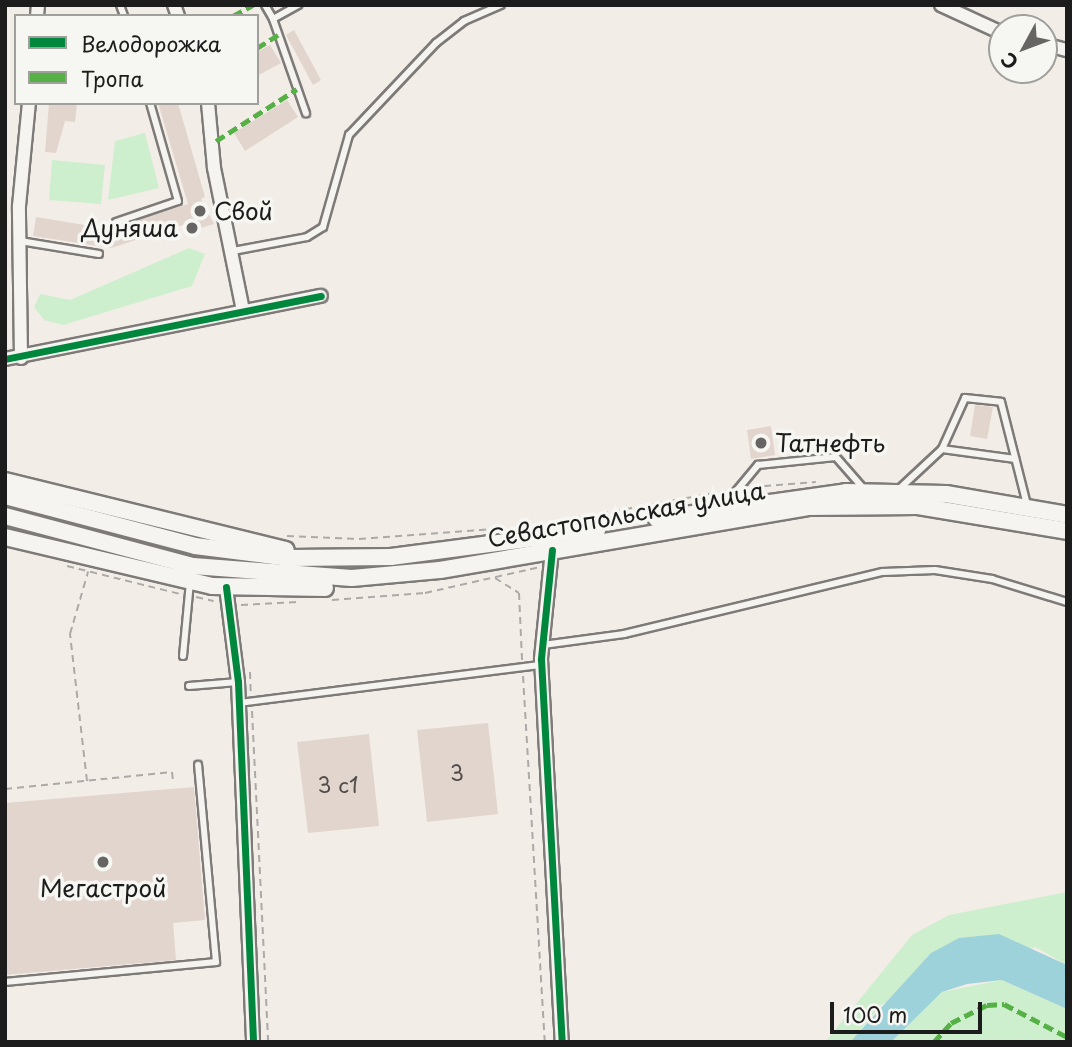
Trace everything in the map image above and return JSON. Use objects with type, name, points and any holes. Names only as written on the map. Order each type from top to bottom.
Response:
[{"type":"main road","points":[[5,481],[123,515],[361,559]]},
{"type":"main road","name":"Севастопольская улица","points":[[5,496],[195,546],[253,555],[361,559],[549,539],[723,507],[866,492],[1027,505],[1067,515]]},
{"type":"main road","name":"Севастопольская улица","points":[[191,574],[363,578],[552,550],[747,515],[860,505],[961,510],[1067,531]]},
{"type":"main road","points":[[5,516],[226,587],[337,587],[363,578]]},
{"type":"main road","points":[[5,537],[191,574]]},
{"type":"street","points":[[941,5],[988,27]]},
{"type":"street","points":[[22,358],[20,241],[29,105]]},
{"type":"street","points":[[208,105],[214,167],[243,311]]},
{"type":"street","points":[[5,359],[22,358],[321,296]]},
{"type":"street","points":[[552,550],[541,665],[562,1042]]},
{"type":"street","points":[[226,587],[238,682],[245,702],[253,1042]]},
{"type":"lane","points":[[265,5],[306,113]]},
{"type":"lane","points":[[272,19],[298,5]]},
{"type":"lane","points":[[233,251],[307,237],[323,227],[349,135],[436,43],[464,21],[501,5]]},
{"type":"lane","points":[[116,222],[178,201],[151,105]]},
{"type":"lane","points":[[20,241],[99,254]]},
{"type":"lane","points":[[894,493],[942,449],[965,398],[1001,402],[1027,505]]},
{"type":"lane","points":[[942,449],[1015,459]]},
{"type":"lane","points":[[723,507],[758,465],[836,457],[866,492]]},
{"type":"lane","points":[[541,645],[624,634],[883,572],[935,570],[992,579],[1067,602]]},
{"type":"lane","points":[[183,656],[191,574]]},
{"type":"lane","points":[[245,702],[541,665]]},
{"type":"lane","points":[[189,687],[238,682]]},
{"type":"lane","points":[[5,982],[216,962],[198,765]]},
{"type":"path","points":[[564,520],[740,488],[820,482]]},
{"type":"path","points":[[283,535],[359,539],[504,529]]},
{"type":"path","points":[[87,781],[70,634],[88,572]]},
{"type":"path","points":[[493,576],[519,593],[545,1042]]},
{"type":"path","points":[[250,672],[245,702],[268,1042]]},
{"type":"path","points":[[5,789],[172,772],[173,782]]},
{"type":"green space","points":[[145,133],[159,188],[108,200],[115,141]]},
{"type":"green space","points":[[52,160],[105,165],[101,204],[49,200]]},
{"type":"green space","points":[[189,248],[205,254],[192,286],[63,325],[44,320],[34,307],[40,294],[70,300]]},
{"type":"green space","points":[[1067,892],[1067,965],[1035,947],[882,1004],[850,1042],[825,1042],[912,935],[949,915]]},
{"type":"green space","points":[[1002,980],[1067,1009],[1067,1042],[891,1042],[942,992]]},
{"type":"water","points":[[999,934],[1067,965],[1067,1009],[1002,980],[967,984],[942,992],[891,1042],[850,1042],[931,953],[959,938]]},
{"type":"building","points":[[294,30],[321,80],[313,85],[286,35]]},
{"type":"building","points":[[270,45],[281,63],[259,75],[259,51]]},
{"type":"building","points":[[287,100],[298,117],[245,151],[234,133]]},
{"type":"building","points":[[49,105],[77,105],[75,122],[65,121],[56,153],[45,152]]},
{"type":"building","points":[[159,105],[179,105],[205,197],[201,199],[214,224],[188,232],[186,224],[111,248],[33,236],[36,217],[109,229],[188,204]]},
{"type":"building","points":[[975,405],[993,407],[987,439],[970,436]]},
{"type":"building","name":"Татнефть","points":[[771,426],[775,455],[751,459],[747,430]]},
{"type":"building","points":[[488,723],[498,814],[427,822],[417,730]]},
{"type":"building","points":[[369,734],[379,826],[308,833],[297,742]]},
{"type":"building","name":"Мегастрой","points":[[194,787],[205,920],[173,923],[176,960],[5,975],[5,803]]},
{"type":"marked path","points":[[237,14],[253,5]]},
{"type":"marked path","points":[[259,47],[278,35]]},
{"type":"marked path","points":[[216,141],[297,89]]},
{"type":"marked path","points":[[934,1042],[951,1023],[987,1005],[1004,1004],[1067,1037]]},
{"type":"cycle path","points":[[5,359],[321,296]]},
{"type":"cycle path","points":[[552,550],[541,659],[562,1042]]},
{"type":"cycle path","points":[[226,587],[238,682],[253,1042]]},
{"type":"place","name":"Свой","points":[[200,211]]},
{"type":"place","name":"Дуняша","points":[[192,228]]},
{"type":"place","name":"Татнефть","points":[[761,443]]},
{"type":"place","name":"Мегастрой","points":[[103,862]]}]
